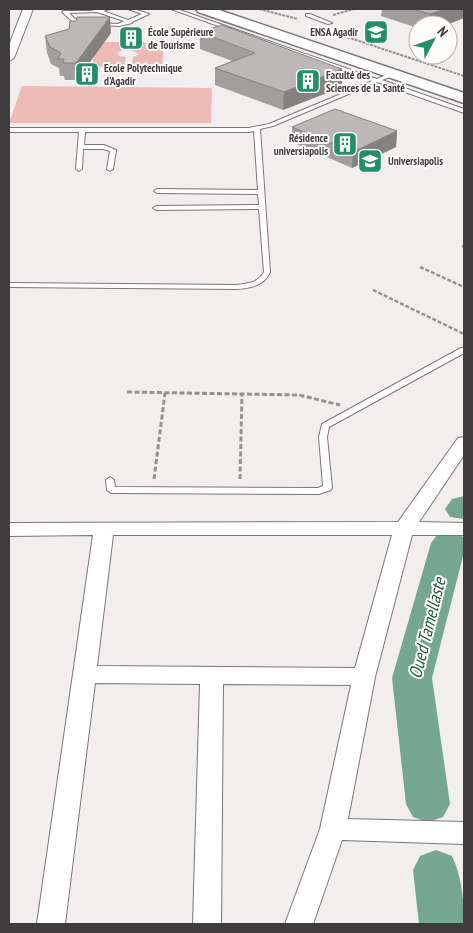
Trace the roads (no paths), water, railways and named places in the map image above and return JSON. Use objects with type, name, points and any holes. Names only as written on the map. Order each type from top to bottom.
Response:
[{"type":"main road","points":[[203,9],[464,98]]},
{"type":"main road","points":[[235,9],[394,57],[464,84]]},
{"type":"street","points":[[9,58],[28,9]]},
{"type":"street","points":[[299,924],[333,829],[364,677],[404,529],[464,442]]},
{"type":"street","points":[[50,924],[104,528]]},
{"type":"street","points":[[9,529],[464,529]]},
{"type":"street","points":[[84,674],[364,677]]},
{"type":"street","points":[[207,924],[212,676]]},
{"type":"street","points":[[333,829],[464,833]]},
{"type":"lane","points":[[65,10],[97,11],[108,9],[139,19]]},
{"type":"lane","points":[[65,10],[74,20],[96,24],[120,25],[139,19],[147,14],[130,9]]},
{"type":"lane","points":[[173,9],[464,111]]},
{"type":"lane","points":[[97,11],[130,22]]},
{"type":"lane","points":[[308,15],[330,23]]},
{"type":"lane","points":[[9,130],[232,131],[257,129],[393,74]]},
{"type":"lane","points":[[9,285],[236,287],[252,285],[263,280],[267,272],[257,129]]},
{"type":"lane","points":[[79,169],[82,130]]},
{"type":"lane","points":[[80,147],[104,146],[113,150],[110,169]]},
{"type":"lane","points":[[157,191],[262,192]]},
{"type":"lane","points":[[156,208],[261,207]]},
{"type":"lane","points":[[110,480],[111,490],[319,491],[328,488],[323,437],[325,426],[464,350]]},
{"type":"waterway","name":"Oued Tamellaste","points":[[428,804],[412,678],[449,543]]},
{"type":"waterway","name":"Oued Tamellaste","points":[[436,870],[443,924]]},
{"type":"place","name":"ENSA Agadir","points":[[376,32]]},
{"type":"place","name":"École Supérieure de Tourisme","points":[[131,38]]},
{"type":"place","name":"Ecole Polytechnique d'Agadir","points":[[87,74]]},
{"type":"place","name":"Faculté des Sciences de la Santé","points":[[308,81]]},
{"type":"place","name":"Résidence universiapolis","points":[[345,144]]},
{"type":"place","name":"Universiapolis","points":[[370,161]]}]
